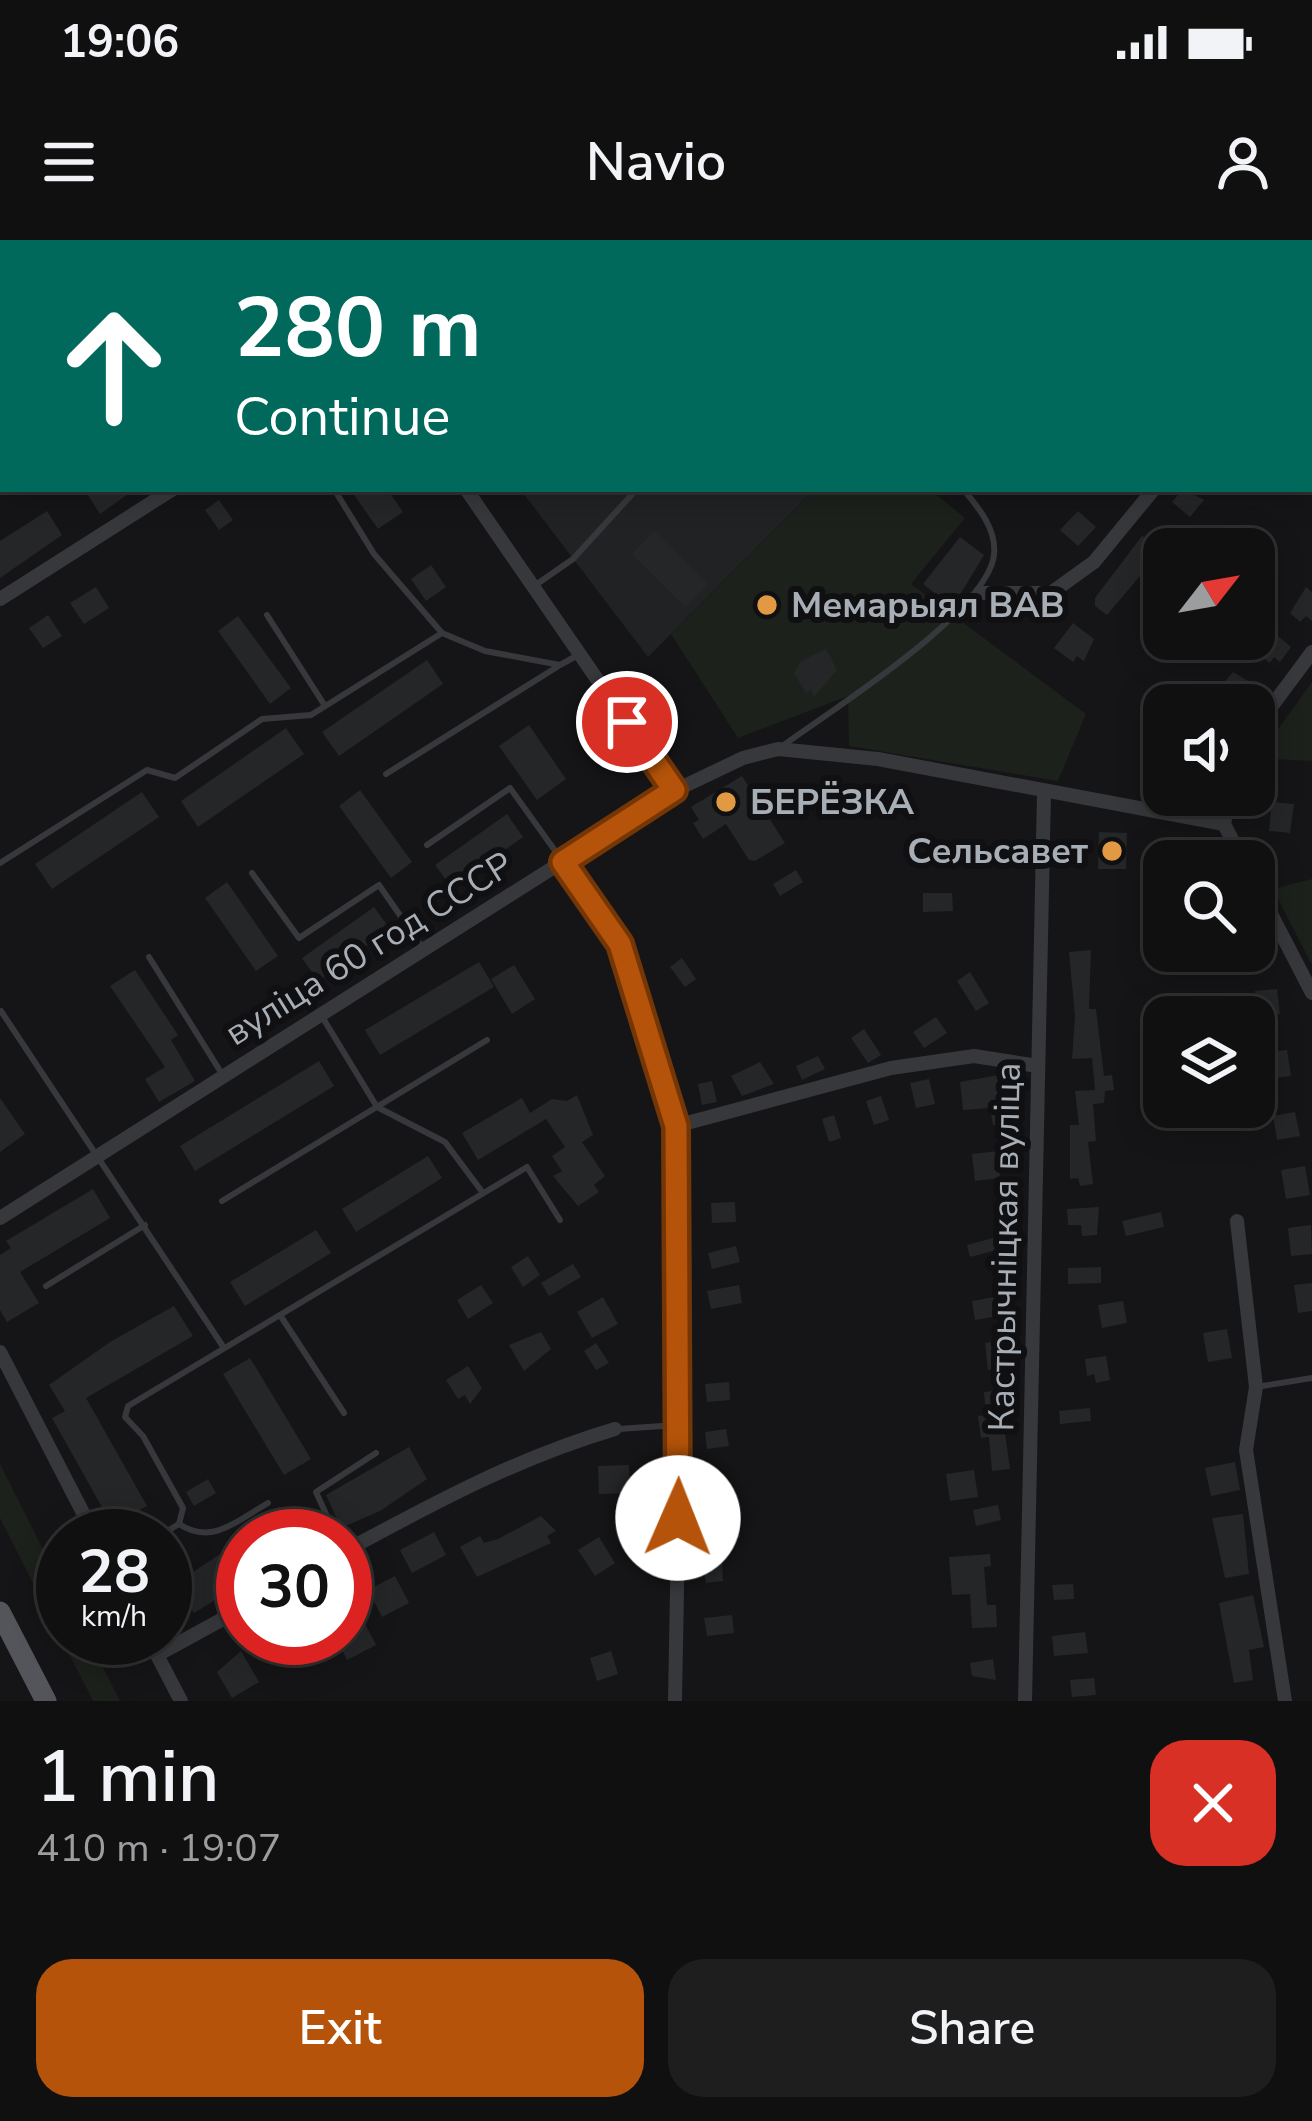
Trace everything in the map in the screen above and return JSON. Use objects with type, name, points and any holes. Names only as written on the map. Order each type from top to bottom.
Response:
[{"type":"main road","points":[[0,1612],[46,1701]]},
{"type":"street","points":[[0,599],[168,492]]},
{"type":"street","points":[[468,492],[674,790]]},
{"type":"street","points":[[980,593],[1051,593],[1094,562],[1152,492]]},
{"type":"street","points":[[1275,702],[1312,652]]},
{"type":"street","points":[[778,748],[878,759],[1044,794],[1224,824]]},
{"type":"street","name":"вуліца 60 год СССР","points":[[0,1218],[674,790],[742,758],[778,748]]},
{"type":"street","name":"Кастрычніцкая вуліца","points":[[1025,1701],[1044,794]]},
{"type":"street","points":[[1226,816],[1224,824],[1233,840]]},
{"type":"street","points":[[563,862],[603,914],[626,961],[676,1126],[680,1424],[674,1701]]},
{"type":"street","points":[[1275,922],[1312,993]]},
{"type":"street","points":[[676,1126],[891,1068],[974,1056],[1038,1066]]},
{"type":"street","points":[[1237,1221],[1256,1387],[1246,1450],[1285,1701]]},
{"type":"street","points":[[0,1352],[81,1509]]},
{"type":"street","points":[[372,1537],[477,1479],[552,1446],[615,1429]]},
{"type":"street","points":[[162,1665],[181,1701]]},
{"type":"lane","points":[[336,492],[374,554],[442,633],[485,651],[560,665]]},
{"type":"lane","points":[[534,586],[573,559],[634,492]]},
{"type":"lane","points":[[778,748],[910,652],[980,593],[994,555],[990,529],[965,492]]},
{"type":"lane","points":[[267,615],[325,706]]},
{"type":"lane","points":[[0,863],[147,770],[176,778],[262,718],[310,715],[442,633]]},
{"type":"lane","points":[[386,774],[580,654]]},
{"type":"lane","points":[[427,845],[510,788],[563,862]]},
{"type":"lane","points":[[252,873],[299,938],[379,885],[424,950]]},
{"type":"lane","points":[[149,957],[224,1077]]},
{"type":"lane","points":[[1,1011],[224,1348]]},
{"type":"lane","points":[[321,1015],[377,1107],[445,1142],[483,1193]]},
{"type":"lane","points":[[222,1201],[487,1040]]},
{"type":"lane","points":[[179,1509],[179,1496],[124,1412],[527,1167],[560,1220]]},
{"type":"lane","points":[[46,1286],[145,1226]]},
{"type":"lane","points":[[280,1315],[344,1413]]},
{"type":"lane","points":[[1256,1387],[1312,1378]]},
{"type":"lane","points":[[615,1429],[680,1424]]},
{"type":"lane","points":[[324,1509],[316,1492],[376,1453]]},
{"type":"lane","points":[[192,1530],[203,1536],[215,1533],[268,1503]]},
{"type":"shaded area","points":[[522,492],[812,492],[648,657]]},
{"type":"shaded area","points":[[812,492],[933,492],[965,518],[911,584],[1086,714],[1058,781],[849,746],[848,696],[738,738],[671,634]]},
{"type":"shaded area","points":[[1312,682],[1312,761],[1275,759],[1275,733]]},
{"type":"shaded area","points":[[1312,879],[1312,965],[1275,893],[1275,888]]},
{"type":"shaded area","points":[[0,1464],[36,1535],[36,1589],[0,1518]]},
{"type":"shaded area","points":[[75,1665],[102,1665],[120,1701],[93,1701]]},
{"type":"building","points":[[86,492],[131,492],[100,514]]},
{"type":"building","points":[[352,492],[389,492],[403,512],[378,529]]},
{"type":"building","points":[[1180,492],[1204,500],[1190,517],[1172,502]]},
{"type":"building","points":[[219,500],[233,520],[219,530],[205,510]]},
{"type":"building","points":[[47,511],[62,535],[0,578],[0,541]]},
{"type":"building","points":[[1078,511],[1096,527],[1078,546],[1060,530]]},
{"type":"building","points":[[654,531],[708,584],[685,607],[632,554]]},
{"type":"building","points":[[960,537],[984,555],[958,598],[951,593],[945,601],[923,584]]},
{"type":"building","points":[[1143,537],[1143,572],[1107,615],[1095,606],[1095,598]]},
{"type":"building","points":[[431,565],[446,587],[426,601],[411,579]]},
{"type":"building","points":[[96,587],[109,608],[84,624],[70,603]]},
{"type":"building","points":[[1306,587],[1312,592],[1312,621],[1306,616],[1300,622],[1290,613]]},
{"type":"building","points":[[48,615],[62,636],[43,648],[29,628]]},
{"type":"building","points":[[238,616],[291,688],[270,704],[218,631]]},
{"type":"building","points":[[1073,623],[1094,639],[1084,661],[1077,656],[1073,662],[1054,648]]},
{"type":"building","points":[[1275,634],[1291,647],[1280,662],[1275,658]]},
{"type":"building","points":[[826,649],[837,670],[814,697],[794,673],[801,661]]},
{"type":"building","points":[[427,660],[443,684],[339,756],[322,732]]},
{"type":"building","points":[[1233,672],[1253,684],[1222,684]]},
{"type":"building","points":[[529,725],[566,779],[537,800],[499,746]]},
{"type":"building","points":[[286,728],[304,754],[198,827],[181,801]]},
{"type":"building","points":[[742,776],[785,843],[755,861],[749,860],[726,824],[703,839],[693,823],[699,820],[691,807]]},
{"type":"building","points":[[360,790],[412,862],[391,878],[339,806]]},
{"type":"building","points":[[142,792],[159,817],[52,889],[35,864]]},
{"type":"building","points":[[1275,802],[1294,804],[1290,833],[1269,831]]},
{"type":"building","points":[[507,814],[523,837],[452,888],[435,865]]},
{"type":"building","name":"Сельсавет","points":[[1099,832],[1127,833],[1126,869],[1098,869]]},
{"type":"building","points":[[796,870],[803,882],[780,896],[773,884]]},
{"type":"building","points":[[227,882],[278,956],[256,971],[205,898]]},
{"type":"building","points":[[923,893],[952,893],[953,911],[923,912]]},
{"type":"building","points":[[374,907],[390,929],[318,981],[302,958]]},
{"type":"building","points":[[1091,950],[1089,1009],[1096,1009],[1104,1076],[1112,1075],[1114,1090],[1105,1091],[1104,1103],[1093,1104],[1096,1141],[1088,1142],[1093,1184],[1080,1186],[1078,1178],[1070,1179],[1070,1125],[1079,1125],[1075,1091],[1095,1090],[1092,1058],[1072,1059],[1075,1016],[1069,952]]},
{"type":"building","points":[[682,958],[696,979],[685,987],[670,967]]},
{"type":"building","points":[[479,962],[494,987],[380,1055],[365,1030]]},
{"type":"building","points":[[514,965],[535,999],[512,1014],[491,979]]},
{"type":"building","points":[[135,970],[178,1035],[171,1040],[195,1081],[159,1102],[145,1079],[165,1067],[110,986]]},
{"type":"building","points":[[970,972],[989,1003],[976,1011],[957,981]]},
{"type":"building","points":[[1277,989],[1280,1014],[1275,1015],[1275,996],[1256,996],[1255,991]]},
{"type":"building","points":[[936,1017],[947,1033],[924,1048],[913,1032]]},
{"type":"building","points":[[864,1029],[881,1055],[868,1063],[851,1038]]},
{"type":"building","points":[[1287,1050],[1291,1076],[1275,1078],[1275,1052]]},
{"type":"building","points":[[818,1056],[825,1069],[802,1080],[796,1066]]},
{"type":"building","points":[[319,1061],[334,1086],[195,1171],[180,1146]]},
{"type":"building","points":[[760,1062],[774,1084],[742,1096],[731,1076]]},
{"type":"building","points":[[1010,1073],[1017,1122],[993,1125],[990,1108],[963,1110],[960,1082]]},
{"type":"building","points":[[929,1079],[935,1104],[916,1108],[910,1083]]},
{"type":"building","points":[[712,1081],[717,1102],[702,1105],[698,1084]]},
{"type":"building","points":[[577,1095],[593,1135],[582,1142],[605,1176],[594,1185],[599,1192],[578,1206],[553,1176],[562,1171],[552,1156],[565,1147],[546,1119],[478,1160],[462,1133],[522,1098],[530,1113],[552,1099],[567,1101]]},
{"type":"building","points":[[881,1096],[889,1120],[874,1125],[866,1101]]},
{"type":"building","points":[[0,1098],[25,1134],[0,1152]]},
{"type":"building","points":[[1295,1112],[1300,1136],[1277,1140],[1275,1116]]},
{"type":"building","points":[[834,1115],[841,1138],[829,1142],[822,1119]]},
{"type":"building","points":[[998,1151],[1000,1178],[975,1181],[972,1154]]},
{"type":"building","points":[[428,1156],[442,1178],[356,1232],[342,1209]]},
{"type":"building","points":[[1305,1166],[1310,1195],[1286,1199],[1281,1170]]},
{"type":"building","points":[[93,1189],[110,1218],[20,1272],[39,1303],[7,1322],[0,1310],[0,1255],[11,1248],[6,1241]]},
{"type":"building","points":[[735,1202],[736,1222],[712,1223],[711,1203]]},
{"type":"building","points":[[1099,1207],[1097,1235],[1082,1236],[1081,1225],[1068,1225],[1067,1209]]},
{"type":"building","points":[[1161,1212],[1164,1227],[1126,1236],[1122,1221]]},
{"type":"building","points":[[1311,1225],[1312,1254],[1291,1256],[1288,1228]]},
{"type":"building","points":[[316,1230],[331,1253],[245,1306],[230,1282]]},
{"type":"building","points":[[993,1238],[997,1250],[970,1257],[967,1245]]},
{"type":"building","points":[[736,1246],[740,1262],[712,1269],[708,1253]]},
{"type":"building","points":[[528,1256],[540,1275],[523,1287],[511,1267]]},
{"type":"building","points":[[573,1264],[581,1277],[549,1296],[541,1283]]},
{"type":"building","points":[[1101,1267],[1101,1283],[1068,1284],[1068,1268]]},
{"type":"building","points":[[1312,1283],[1312,1311],[1298,1313],[1294,1285]]},
{"type":"building","points":[[481,1285],[493,1303],[468,1319],[457,1300]]},
{"type":"building","points":[[739,1285],[742,1303],[711,1309],[707,1291]]},
{"type":"building","points":[[603,1297],[618,1324],[592,1338],[577,1312]]},
{"type":"building","points":[[994,1297],[995,1305],[1008,1303],[1010,1314],[975,1320],[972,1301]]},
{"type":"building","points":[[1123,1301],[1127,1323],[1102,1328],[1098,1305]]},
{"type":"building","points":[[174,1306],[193,1336],[86,1398],[147,1506],[141,1509],[103,1509],[52,1418],[65,1411],[49,1385],[110,1342]]},
{"type":"building","points":[[1227,1329],[1232,1358],[1208,1362],[1203,1333]]},
{"type":"building","points":[[541,1332],[551,1349],[524,1371],[509,1345]]},
{"type":"building","points":[[1005,1341],[1009,1367],[988,1370],[985,1343]]},
{"type":"building","points":[[596,1343],[609,1363],[596,1370],[584,1351]]},
{"type":"building","points":[[1106,1356],[1110,1380],[1096,1383],[1094,1374],[1087,1376],[1085,1359]]},
{"type":"building","points":[[250,1358],[311,1459],[284,1475],[223,1374]]},
{"type":"building","points":[[468,1366],[482,1388],[470,1404],[465,1395],[458,1399],[446,1380]]},
{"type":"building","points":[[729,1382],[730,1400],[707,1402],[705,1384]]},
{"type":"building","points":[[1005,1390],[1007,1403],[1001,1404],[1010,1469],[992,1471],[989,1437],[981,1438],[978,1416],[986,1415],[984,1392]]},
{"type":"building","points":[[1090,1408],[1091,1421],[1060,1424],[1059,1411]]},
{"type":"building","points":[[726,1429],[729,1446],[707,1449],[705,1432]]},
{"type":"building","points":[[409,1447],[427,1479],[372,1514],[372,1509],[332,1509],[326,1495]]},
{"type":"building","points":[[1235,1462],[1240,1490],[1211,1496],[1205,1468]]},
{"type":"building","points":[[629,1465],[630,1493],[599,1494],[598,1466]]},
{"type":"building","points":[[974,1470],[978,1497],[950,1501],[946,1474]]},
{"type":"building","points":[[700,1478],[720,1478],[721,1492],[701,1493]]},
{"type":"building","points":[[208,1479],[216,1493],[194,1506],[186,1492]]},
{"type":"building","points":[[998,1505],[1001,1520],[976,1526],[973,1510]]},
{"type":"building","points":[[1243,1514],[1249,1574],[1225,1578],[1212,1518]]},
{"type":"building","points":[[541,1516],[556,1531],[547,1536],[551,1543],[477,1577],[460,1547],[480,1536],[484,1543],[498,1539]]},
{"type":"building","points":[[738,1518],[740,1538],[721,1540],[723,1581],[706,1583],[698,1546],[707,1546],[705,1521]]},
{"type":"building","points":[[434,1532],[446,1555],[412,1573],[400,1550]]},
{"type":"building","points":[[599,1537],[615,1563],[595,1576],[578,1550]]},
{"type":"building","points":[[990,1554],[991,1566],[984,1567],[987,1605],[996,1605],[997,1627],[972,1628],[970,1594],[952,1595],[949,1557]]},
{"type":"building","points":[[216,1557],[216,1600],[194,1613],[192,1610],[192,1573]]},
{"type":"building","points":[[395,1576],[409,1603],[382,1617],[372,1588]]},
{"type":"building","points":[[1073,1584],[1074,1599],[1054,1600],[1052,1585]]},
{"type":"building","points":[[1253,1595],[1264,1647],[1249,1650],[1253,1680],[1234,1683],[1219,1603]]},
{"type":"building","points":[[732,1615],[734,1633],[707,1636],[704,1618]]},
{"type":"building","points":[[1085,1632],[1088,1653],[1054,1656],[1052,1636]]},
{"type":"building","points":[[611,1651],[618,1674],[597,1681],[590,1658]]},
{"type":"building","points":[[993,1659],[996,1680],[972,1676],[970,1663]]},
{"type":"building","points":[[225,1665],[249,1665],[259,1682],[232,1698],[217,1672]]},
{"type":"building","points":[[1094,1678],[1096,1695],[1072,1697],[1070,1680]]},
{"type":"place","name":"Мемарыял ВАВ","points":[[767,605]]},
{"type":"place","name":"БЕРЁЗКА","points":[[726,802]]},
{"type":"place","name":"Сельсавет","points":[[1112,851]]},
{"type":"route","points":[[627,722],[674,790],[563,862],[620,944],[676,1126],[678,1518]]}]
